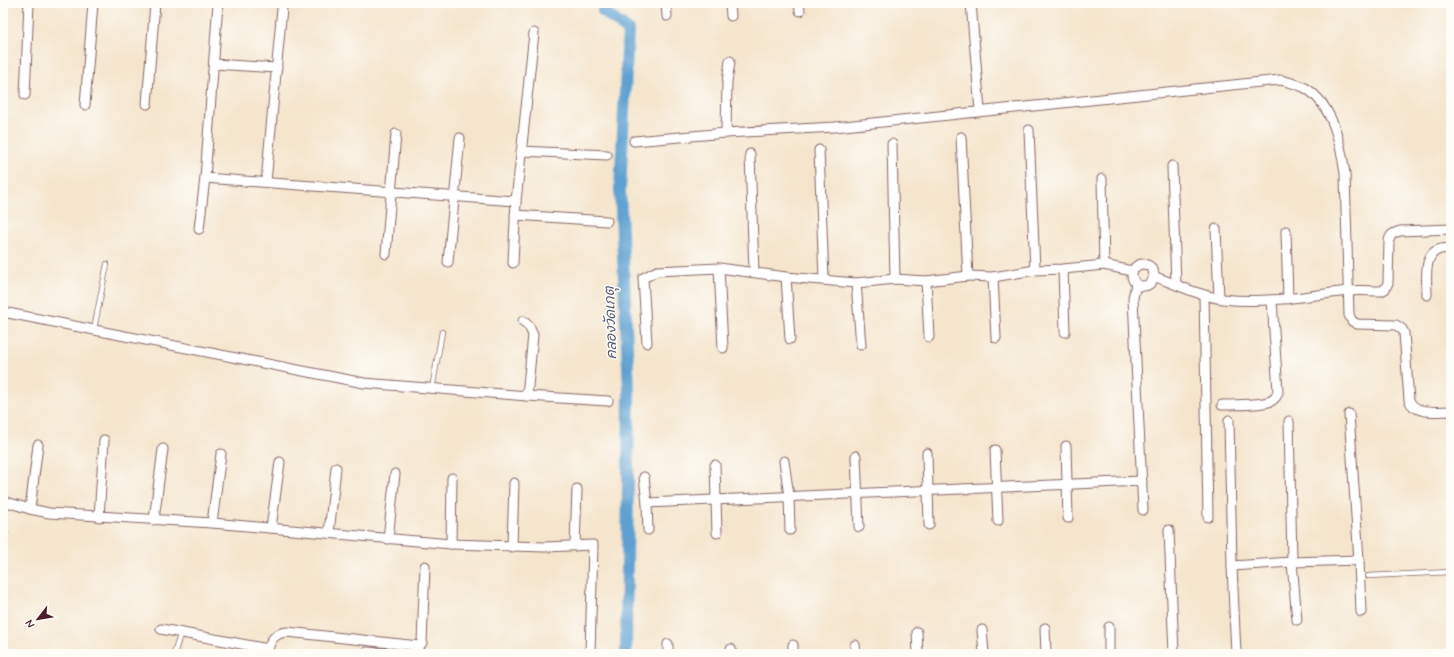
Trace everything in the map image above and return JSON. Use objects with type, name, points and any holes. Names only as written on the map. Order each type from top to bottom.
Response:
[{"type":"street","points":[[24,95],[29,3]]},
{"type":"street","points":[[84,105],[93,3]]},
{"type":"street","points":[[147,104],[155,3]]},
{"type":"street","points":[[199,229],[205,178],[218,3]]},
{"type":"street","points":[[666,3],[667,16]]},
{"type":"street","points":[[730,3],[731,16]]},
{"type":"street","points":[[971,3],[980,111]]},
{"type":"street","points":[[266,182],[277,68],[281,5]]},
{"type":"street","points":[[512,263],[516,201],[534,33]]},
{"type":"street","points":[[726,133],[727,82],[730,61]]},
{"type":"street","points":[[214,64],[277,68]]},
{"type":"street","points":[[634,141],[726,133],[835,127],[1280,80],[1296,84],[1316,96],[1324,106],[1333,124],[1342,155],[1345,174],[1349,315],[1352,321],[1357,324],[1396,326],[1402,328],[1404,333],[1409,400],[1411,406],[1422,411],[1451,411]]},
{"type":"street","points":[[1029,130],[1035,270]]},
{"type":"street","points":[[386,254],[396,134]]},
{"type":"street","points":[[960,137],[968,276]]},
{"type":"street","points":[[448,262],[460,138]]},
{"type":"street","points":[[892,144],[895,279]]},
{"type":"street","points":[[819,150],[824,279]]},
{"type":"street","points":[[521,151],[607,154]]},
{"type":"street","points":[[750,154],[754,272]]},
{"type":"street","points":[[1172,166],[1176,284]]},
{"type":"street","points":[[205,178],[516,201]]},
{"type":"street","points":[[1102,179],[1104,265]]},
{"type":"street","points":[[515,215],[607,221]]},
{"type":"street","points":[[1216,229],[1219,298]]},
{"type":"street","points":[[1153,276],[1204,295],[1251,301],[1288,299],[1349,291],[1381,291],[1385,289],[1388,283],[1389,236],[1400,231],[1451,229]]},
{"type":"street","points":[[1286,231],[1288,299]]},
{"type":"street","points":[[1426,295],[1428,261],[1431,254],[1438,250],[1451,248]]},
{"type":"street","points":[[1139,264],[1145,264],[1153,270],[1153,276],[1151,281],[1142,286],[1136,284],[1132,278],[1132,271],[1139,264]]},
{"type":"street","points":[[647,343],[643,278],[657,272],[719,268],[786,277],[824,279],[856,283],[895,279],[926,280],[968,276],[993,277],[1035,270],[1104,265],[1132,271]]},
{"type":"street","points":[[719,268],[723,348]]},
{"type":"street","points":[[1063,269],[1065,332]]},
{"type":"street","points":[[786,277],[790,339]]},
{"type":"street","points":[[993,277],[996,338]]},
{"type":"street","points":[[926,280],[928,337]]},
{"type":"street","points":[[856,283],[861,345]]},
{"type":"street","points":[[1136,284],[1133,298],[1143,510]]},
{"type":"street","points":[[1204,295],[1208,517]]},
{"type":"street","points":[[1222,405],[1260,403],[1271,401],[1277,397],[1278,392],[1272,300]]},
{"type":"street","points":[[3,312],[364,382],[432,389],[608,401]]},
{"type":"street","points":[[523,321],[529,326],[533,335],[527,396]]},
{"type":"street","points":[[1349,414],[1361,612]]},
{"type":"street","points":[[1229,420],[1232,566],[1236,654]]},
{"type":"street","points":[[1289,421],[1292,562],[1297,620]]},
{"type":"street","points":[[99,517],[104,440]]},
{"type":"street","points":[[30,509],[38,445]]},
{"type":"street","points":[[1066,446],[1068,518]]},
{"type":"street","points":[[154,520],[163,449]]},
{"type":"street","points":[[995,450],[998,521]]},
{"type":"street","points":[[927,453],[928,525]]},
{"type":"street","points":[[212,523],[221,454]]},
{"type":"street","points":[[856,456],[859,527]]},
{"type":"street","points":[[784,461],[789,496],[790,530]]},
{"type":"street","points":[[271,528],[280,462]]},
{"type":"street","points":[[715,465],[717,533]]},
{"type":"street","points":[[330,533],[336,468]]},
{"type":"street","points":[[388,539],[395,474]]},
{"type":"street","points":[[644,477],[648,530]]},
{"type":"street","points":[[451,544],[452,478]]},
{"type":"street","points":[[646,503],[997,488],[1142,480]]},
{"type":"street","points":[[512,547],[514,483]]},
{"type":"street","points":[[575,546],[577,489]]},
{"type":"street","points":[[3,501],[49,513],[212,523],[451,544],[512,547],[593,545],[590,654]]},
{"type":"street","points":[[1169,530],[1174,654]]},
{"type":"street","points":[[1232,566],[1359,560]]},
{"type":"street","points":[[161,629],[267,651],[272,639],[279,633],[287,632],[419,646],[422,643],[425,566]]},
{"type":"street","points":[[1109,627],[1109,654]]},
{"type":"street","points":[[1045,628],[1046,654]]},
{"type":"street","points":[[982,630],[984,654]]},
{"type":"street","points":[[917,632],[918,654]]},
{"type":"street","points":[[668,644],[668,654]]},
{"type":"street","points":[[367,652],[390,654]]},
{"type":"lane","points":[[94,329],[107,264]]},
{"type":"lane","points":[[432,389],[442,332]]},
{"type":"lane","points":[[1368,576],[1451,572]]},
{"type":"lane","points":[[174,654],[181,632]]},
{"type":"waterway","name":"คลองวัดเกตุ","points":[[606,3],[603,11],[628,30],[620,190],[629,391],[626,654]]}]
